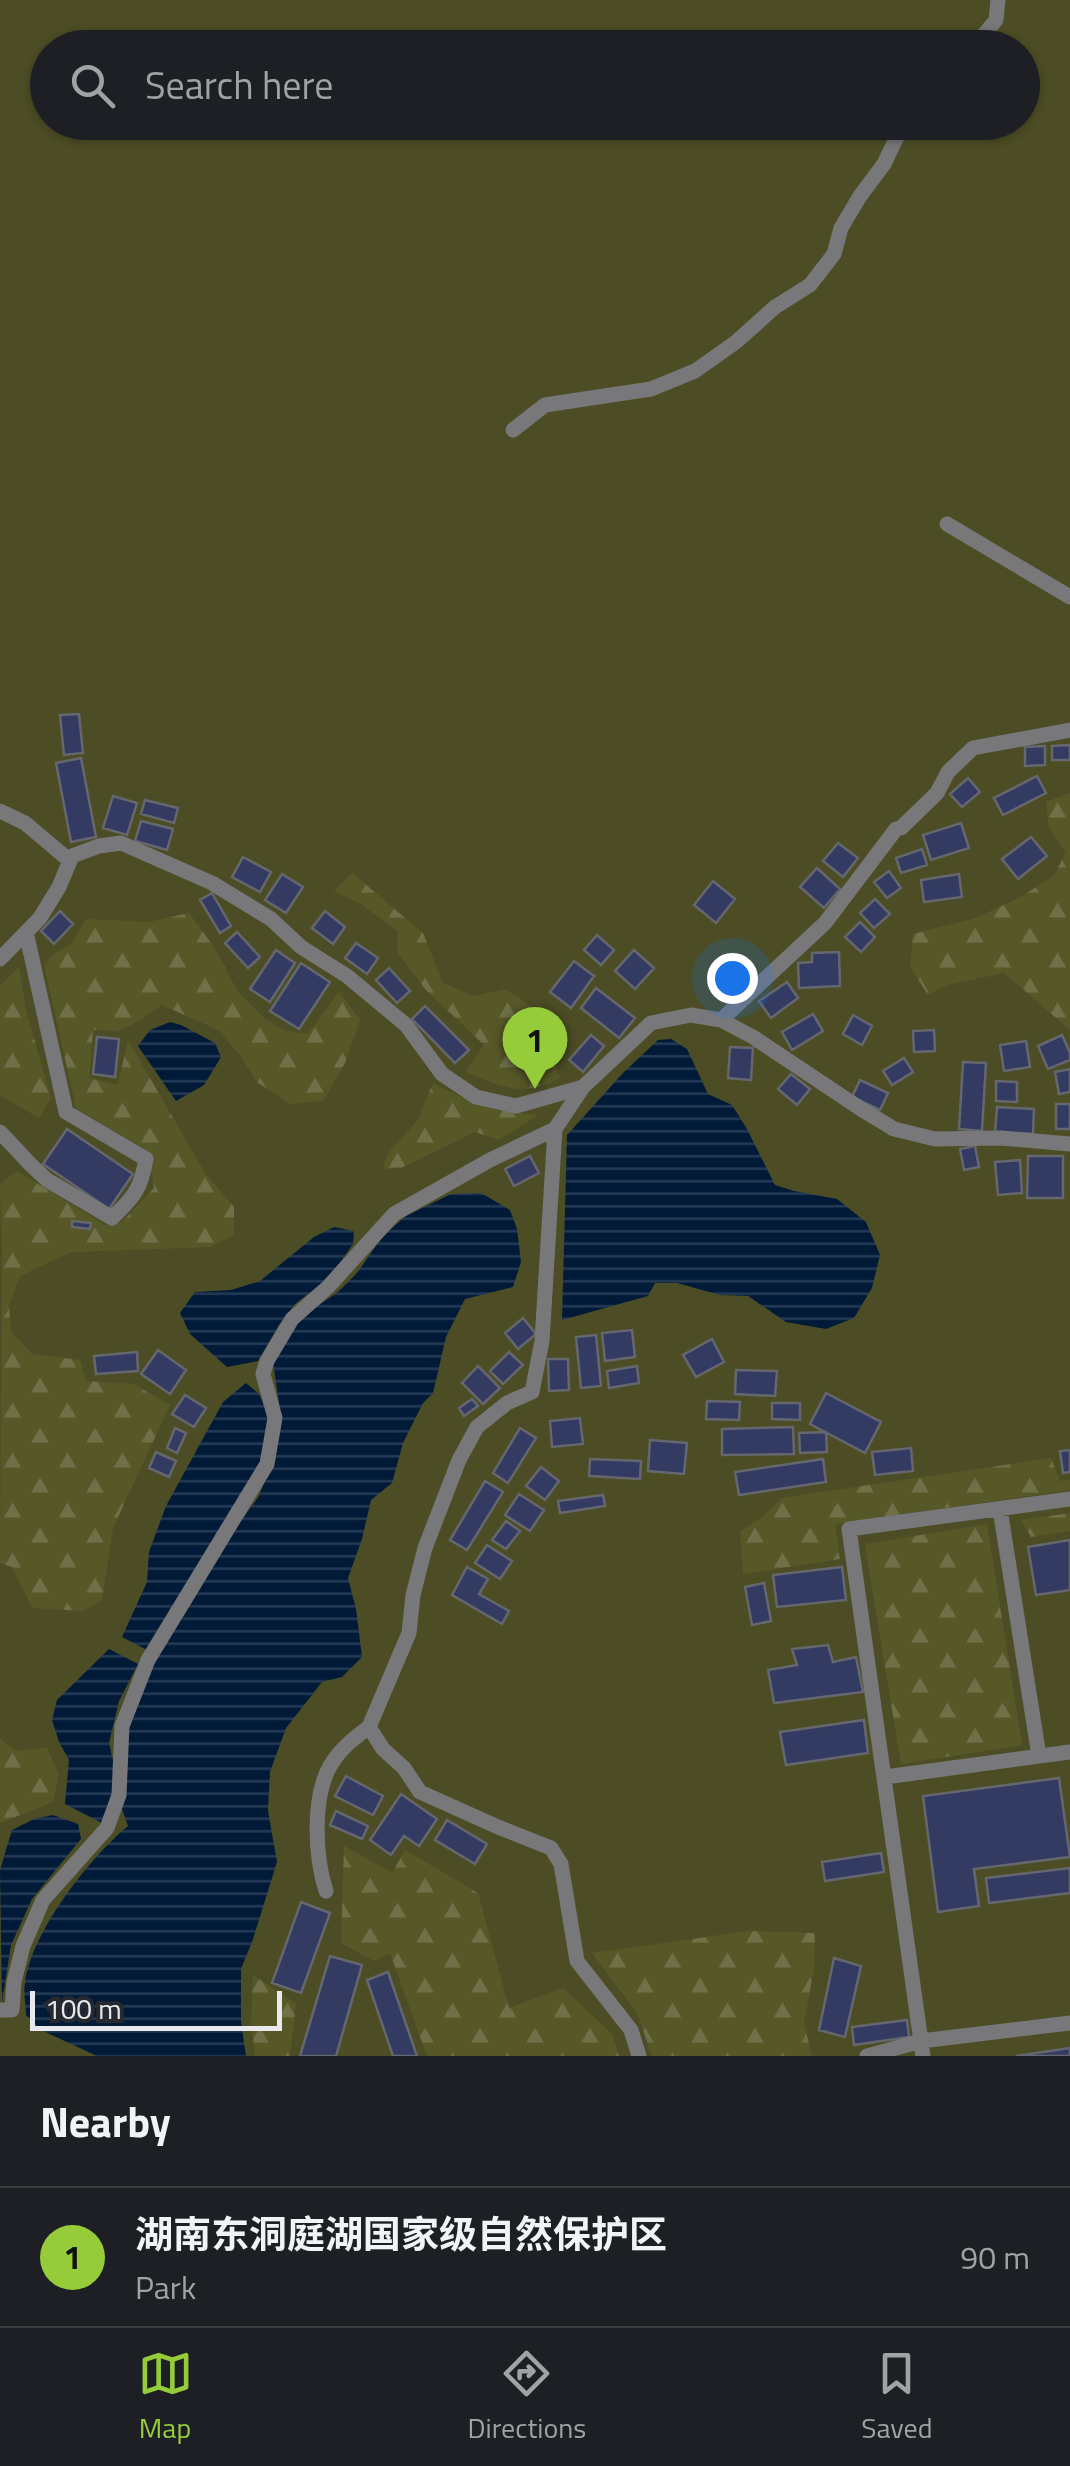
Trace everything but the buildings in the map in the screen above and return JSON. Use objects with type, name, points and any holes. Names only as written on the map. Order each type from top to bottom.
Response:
[{"type":"street","points":[[988,30],[996,20],[998,0]]},
{"type":"street","points":[[513,430],[545,404],[651,389],[695,371],[736,342],[775,307],[810,285],[834,254],[841,228],[895,140]]},
{"type":"street","points":[[947,524],[1070,596]]},
{"type":"street","points":[[721,1020],[825,923],[896,829],[937,793],[948,772],[973,748],[1070,730]]},
{"type":"street","points":[[0,812],[25,823],[70,861]]},
{"type":"street","points":[[0,959],[40,918],[72,856],[121,843],[212,882],[271,919],[301,947],[347,976],[406,1025],[442,1074],[476,1096],[516,1106],[583,1087]]},
{"type":"street","points":[[0,1132],[48,1180],[112,1218],[142,1182],[146,1159],[66,1112],[26,932]]},
{"type":"street","points":[[326,1891],[320,1874],[318,1812],[328,1770],[346,1744],[369,1727],[409,1633],[424,1548],[477,1426],[507,1403],[532,1392],[542,1341],[555,1129],[583,1087],[651,1023],[690,1015],[721,1020],[753,1037],[860,1110],[894,1128],[934,1139],[1001,1138],[1070,1144]]},
{"type":"street","points":[[0,2010],[12,2010],[22,1946],[43,1900],[107,1828],[118,1795],[122,1726],[148,1660],[267,1464],[276,1418],[263,1374],[292,1319],[342,1274],[394,1214],[555,1129]]},
{"type":"street","points":[[922,2049],[848,1529],[1070,1499]]},
{"type":"street","points":[[1000,1509],[1039,1756]]},
{"type":"street","points":[[369,1727],[382,1749],[404,1768],[420,1792],[551,1848],[561,1864],[576,1961],[632,2030],[639,2056]]},
{"type":"street","points":[[885,1777],[1070,1752]]},
{"type":"street","points":[[867,2056],[1070,2023]]},
{"type":"shaded area","points":[[0,0],[1070,0],[1070,2056],[0,2056]]},
{"type":"green space","points":[[1070,793],[1070,1030],[1004,973],[946,985],[928,995],[910,967],[913,934],[973,919],[1054,876],[1066,852],[1049,828],[1046,802]]},
{"type":"green space","points":[[352,873],[423,933],[443,983],[474,996],[505,989],[534,1008],[560,1078],[523,1089],[502,1086],[465,1072],[484,1045],[425,989],[397,952],[398,932],[361,904],[334,891]]},
{"type":"green space","points":[[189,913],[214,947],[238,992],[265,1019],[284,1030],[308,1034],[339,992],[360,1020],[345,1063],[323,1101],[290,1104],[257,1082],[218,1030],[162,1005],[118,1031],[93,1030],[89,1078],[118,1085],[128,1040],[205,1173],[234,1207],[234,1235],[210,1247],[71,1252],[20,1276],[9,1305],[11,1331],[32,1354],[80,1360],[86,1381],[134,1384],[170,1405],[113,1528],[102,1600],[84,1611],[32,1608],[12,1567],[0,1563],[0,1184],[17,1171],[105,1225],[122,1222],[154,1188],[148,1151],[76,1108],[44,965],[53,954],[71,944],[86,919],[149,922]]},
{"type":"green space","points":[[19,967],[26,1010],[51,1098],[39,1118],[0,1095],[0,986]]},
{"type":"green space","points":[[433,1083],[484,1105],[538,1115],[499,1140],[475,1132],[401,1168],[383,1169],[388,1153],[418,1120]]},
{"type":"green space","points":[[1051,1458],[1060,1481],[1070,1480],[1070,1490],[835,1524],[840,1559],[743,1574],[740,1531],[764,1516],[781,1498]]},
{"type":"green space","points":[[1070,1513],[1070,1531],[1031,1537],[1021,1520]]},
{"type":"green space","points":[[987,1524],[1022,1745],[901,1764],[865,1544]]},
{"type":"green space","points":[[0,1739],[16,1751],[47,1748],[59,1774],[53,1802],[0,1823]]},
{"type":"green space","points":[[344,1846],[392,1873],[405,1850],[478,1893],[509,2008],[563,1988],[612,2034],[619,2056],[427,2056],[390,1953],[374,1961],[341,1943]]},
{"type":"green space","points":[[749,1931],[815,1933],[814,1968],[804,2023],[812,2056],[652,2056],[637,2013],[592,1953]]},
{"type":"green space","points":[[253,1975],[296,2004],[290,2056],[255,2056],[251,2021]]},
{"type":"water","points":[[170,1022],[215,1043],[221,1057],[204,1085],[176,1101],[138,1046],[150,1030]]},
{"type":"water","points":[[671,1039],[687,1049],[708,1094],[732,1105],[775,1185],[837,1199],[866,1222],[880,1255],[872,1288],[854,1318],[826,1329],[786,1322],[748,1296],[720,1295],[677,1283],[655,1283],[648,1296],[562,1320],[567,1135],[658,1040]]},
{"type":"water","points":[[481,1193],[510,1210],[521,1262],[513,1287],[465,1299],[446,1337],[433,1393],[423,1403],[403,1443],[392,1483],[371,1500],[348,1578],[362,1657],[342,1677],[322,1682],[286,1728],[270,1772],[268,1811],[277,1862],[241,1969],[241,2022],[246,2056],[97,2056],[41,2030],[26,2015],[24,1987],[30,1963],[64,1898],[96,1857],[128,1826],[121,1806],[128,1732],[154,1660],[259,1496],[274,1457],[281,1417],[273,1362],[297,1320],[338,1292],[383,1236],[406,1216],[451,1194]]},
{"type":"water","points":[[334,1227],[354,1231],[353,1244],[330,1277],[295,1304],[258,1361],[227,1367],[190,1334],[180,1313],[195,1292],[231,1290],[260,1281],[314,1237]]},
{"type":"water","points":[[246,1383],[259,1394],[270,1418],[261,1464],[149,1651],[122,1637],[147,1582],[149,1552],[166,1506],[223,1402]]},
{"type":"water","points":[[109,1649],[138,1664],[119,1701],[109,1743],[116,1774],[113,1801],[102,1823],[65,1804],[69,1760],[52,1720],[57,1700]]},
{"type":"water","points":[[53,1815],[78,1824],[81,1839],[32,1899],[11,1945],[2,2002],[0,1870],[12,1830]]},
{"type":"place","name":"湖南东洞庭湖国家级自然保护区","points":[[535,1089]]}]
